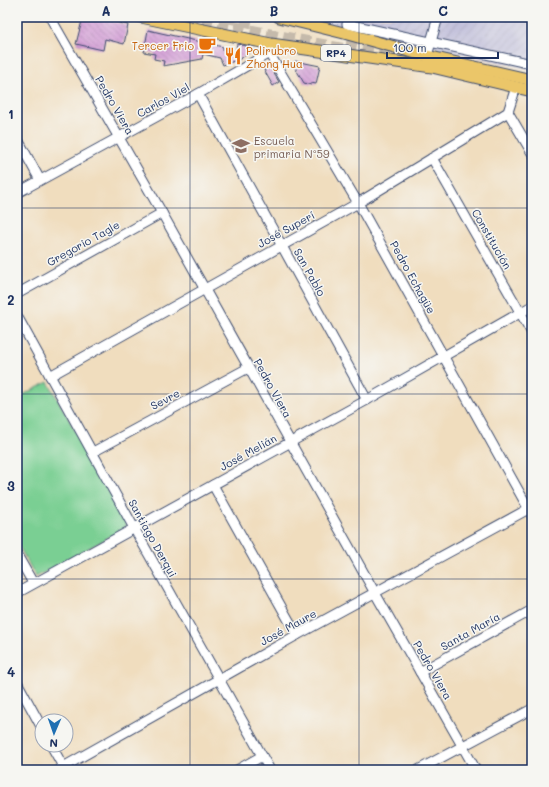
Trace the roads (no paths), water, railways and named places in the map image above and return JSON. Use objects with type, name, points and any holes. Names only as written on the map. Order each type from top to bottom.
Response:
[{"type":"main road","name":"RP4","points":[[141,17],[270,48],[432,67],[532,91]]},
{"type":"main road","name":"RP4","points":[[279,17],[347,24],[399,49],[532,80]]},
{"type":"street","name":"Pedro Viera","points":[[50,17],[162,212],[248,368],[476,770]]},
{"type":"street","points":[[427,56],[438,17]]},
{"type":"street","points":[[347,24],[532,64]]},
{"type":"street","name":"Carlos Viel","points":[[17,193],[198,94],[270,48]]},
{"type":"street","name":"Pedro Echagüe","points":[[270,48],[531,510]]},
{"type":"street","points":[[516,87],[508,112],[532,153]]},
{"type":"street","name":"San Pablo","points":[[198,94],[367,400]]},
{"type":"street","name":"José Superí","points":[[50,376],[358,203],[508,112]]},
{"type":"street","points":[[17,138],[40,180]]},
{"type":"street","name":"Constitución","points":[[432,158],[532,333]]},
{"type":"street","name":"Gregorio Tagle","points":[[17,294],[162,212]]},
{"type":"street","name":"José Melián","points":[[17,593],[367,400],[532,306]]},
{"type":"street","name":"Santiago Derqui","points":[[17,316],[270,770]]},
{"type":"street","name":"Sevre","points":[[93,452],[248,368]]},
{"type":"street","points":[[213,485],[297,635]]},
{"type":"street","name":"José Maure","points":[[62,769],[297,635],[531,510]]},
{"type":"street","points":[[17,555],[33,583]]},
{"type":"street","name":"Santa María","points":[[420,672],[532,610]]},
{"type":"street","points":[[17,682],[34,713]]},
{"type":"street","points":[[418,770],[532,709]]},
{"type":"street","points":[[55,753],[62,769]]},
{"type":"street","points":[[238,770],[262,756]]},
{"type":"tunnel","points":[[186,17],[355,51]]},
{"type":"tunnel","points":[[225,17],[253,23]]},
{"type":"tunnel","points":[[346,43],[365,47],[390,49]]},
{"type":"place","name":"Tercer Frio","points":[[207,45]]},
{"type":"place","name":"Polirubro Zhong Hua","points":[[233,56]]},
{"type":"place","name":"Escuela primaria Nº59","points":[[241,146]]}]
